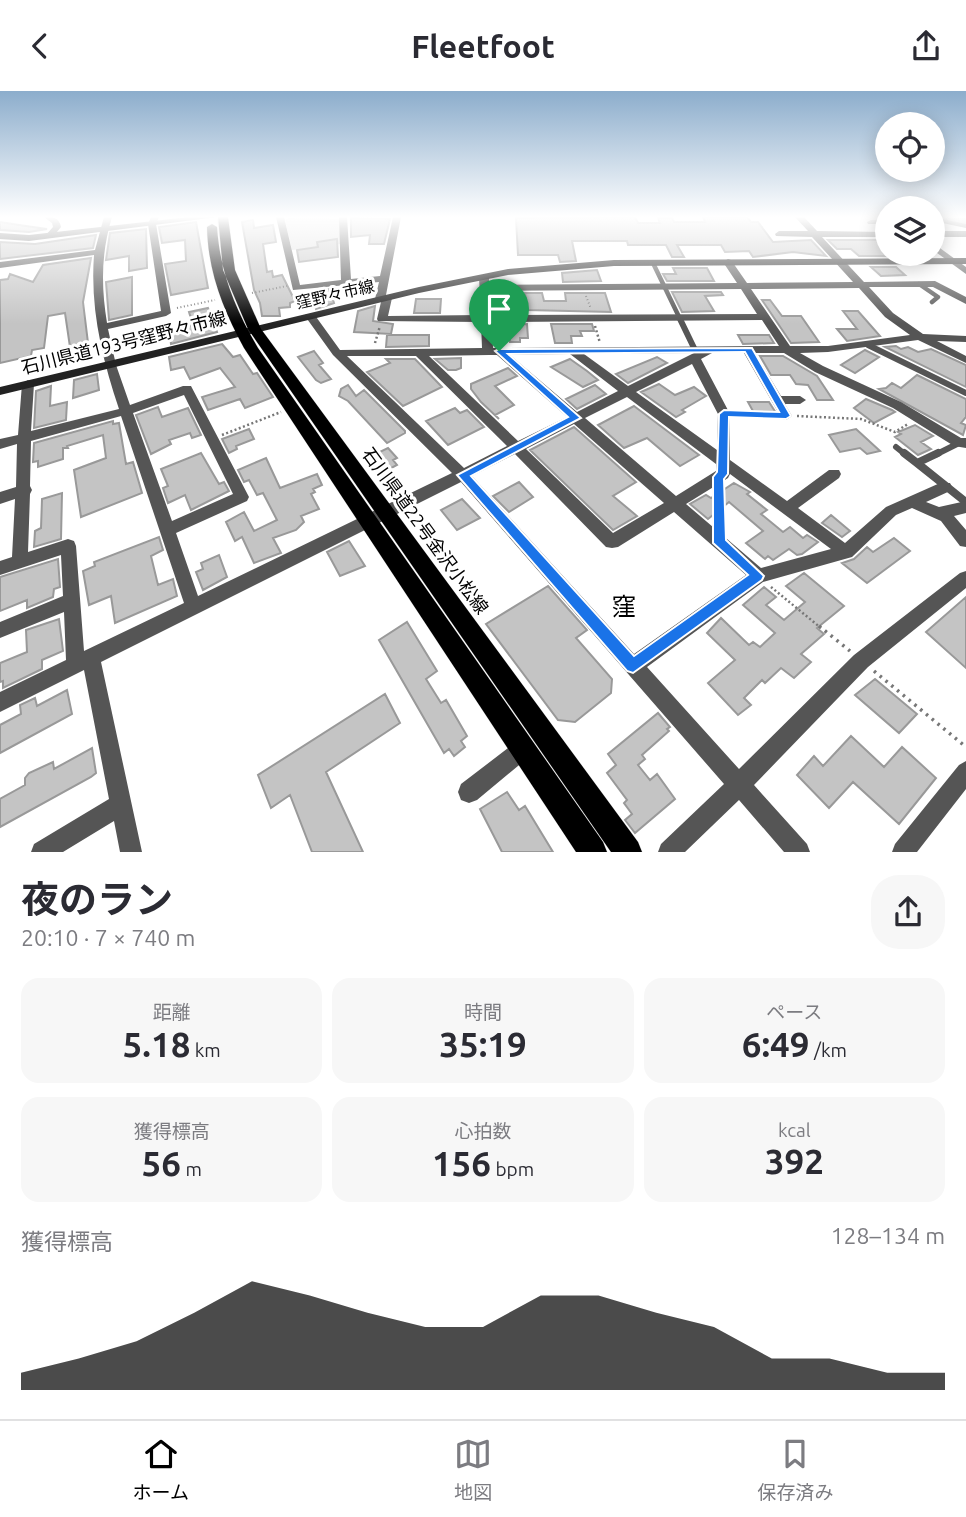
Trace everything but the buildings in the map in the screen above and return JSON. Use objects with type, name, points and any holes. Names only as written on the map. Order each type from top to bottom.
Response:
[{"type":"main road","name":"石川県道22号金沢小松線","points":[[214,253],[214,259],[232,297],[291,408],[378,517],[628,852]]},
{"type":"main road","name":"石川県道22号金沢小松線","points":[[226,253],[232,297]]},
{"type":"main road","name":"窪野々市線","points":[[249,331],[383,299],[484,283],[569,265],[966,261]]},
{"type":"main road","name":"石川県道22号金沢小松線","points":[[249,331],[378,517],[523,749],[593,852]]},
{"type":"main road","name":"石川県道193号窪野々市線","points":[[0,391],[249,331]]},
{"type":"street","points":[[0,265],[94,253]]},
{"type":"street","points":[[98,253],[98,300],[110,365],[194,608]]},
{"type":"street","points":[[102,327],[166,313],[158,253]]},
{"type":"street","points":[[288,253],[296,288],[385,278]]},
{"type":"street","points":[[345,253],[346,282]]},
{"type":"street","points":[[390,253],[382,319],[763,317]]},
{"type":"street","points":[[832,253],[889,315],[920,337],[966,360]]},
{"type":"street","points":[[945,257],[966,271]]},
{"type":"street","points":[[727,262],[786,349],[962,443]]},
{"type":"street","points":[[758,576],[576,418],[494,351],[487,319],[484,283],[663,286],[935,283],[966,301]]},
{"type":"street","points":[[310,316],[337,353],[463,475],[799,852]]},
{"type":"street","points":[[337,353],[695,353],[710,350],[843,349],[920,337],[966,339]]},
{"type":"street","points":[[748,350],[786,416]]},
{"type":"street","points":[[572,351],[846,552]]},
{"type":"street","points":[[420,353],[612,543],[723,474],[724,414],[695,353]]},
{"type":"street","points":[[0,702],[463,475],[628,392],[695,353]]},
{"type":"street","points":[[20,562],[25,490],[22,439],[28,384]]},
{"type":"street","points":[[0,445],[126,411],[187,389],[242,497],[167,530]]},
{"type":"street","points":[[778,400],[800,400]]},
{"type":"street","points":[[786,509],[834,474]]},
{"type":"street","points":[[633,666],[758,576],[846,552],[891,511],[945,487]]},
{"type":"street","points":[[0,498],[25,490]]},
{"type":"street","points":[[913,502],[946,517],[966,541]]},
{"type":"street","points":[[939,513],[966,505]]},
{"type":"street","points":[[0,568],[68,547],[71,601],[131,852]]},
{"type":"street","points":[[669,852],[861,661],[966,578]]},
{"type":"street","points":[[0,630],[71,601]]},
{"type":"street","points":[[469,792],[523,749]]},
{"type":"street","points":[[903,852],[966,772]]},
{"type":"street","points":[[42,852],[121,804]]},
{"type":"lane","points":[[653,263],[695,353]]},
{"type":"lane","points":[[919,284],[938,297],[932,302]]},
{"type":"lane","points":[[868,345],[966,393]]},
{"type":"lane","points":[[917,463],[962,443]]},
{"type":"lane","points":[[896,447],[966,505]]},
{"type":"path","points":[[166,310],[295,285]]},
{"type":"path","points":[[372,353],[382,319]]},
{"type":"path","points":[[212,439],[291,408]]},
{"type":"path","points":[[724,414],[861,419],[895,432],[918,418]]},
{"type":"path","points":[[719,477],[719,543]]},
{"type":"district","name":"窪","points":[[624,607]]},
{"type":"route","points":[[748,350],[786,416],[724,414],[724,462],[723,474],[719,477],[719,543],[758,576],[633,666],[463,475],[576,418],[499,351],[748,350]]}]
